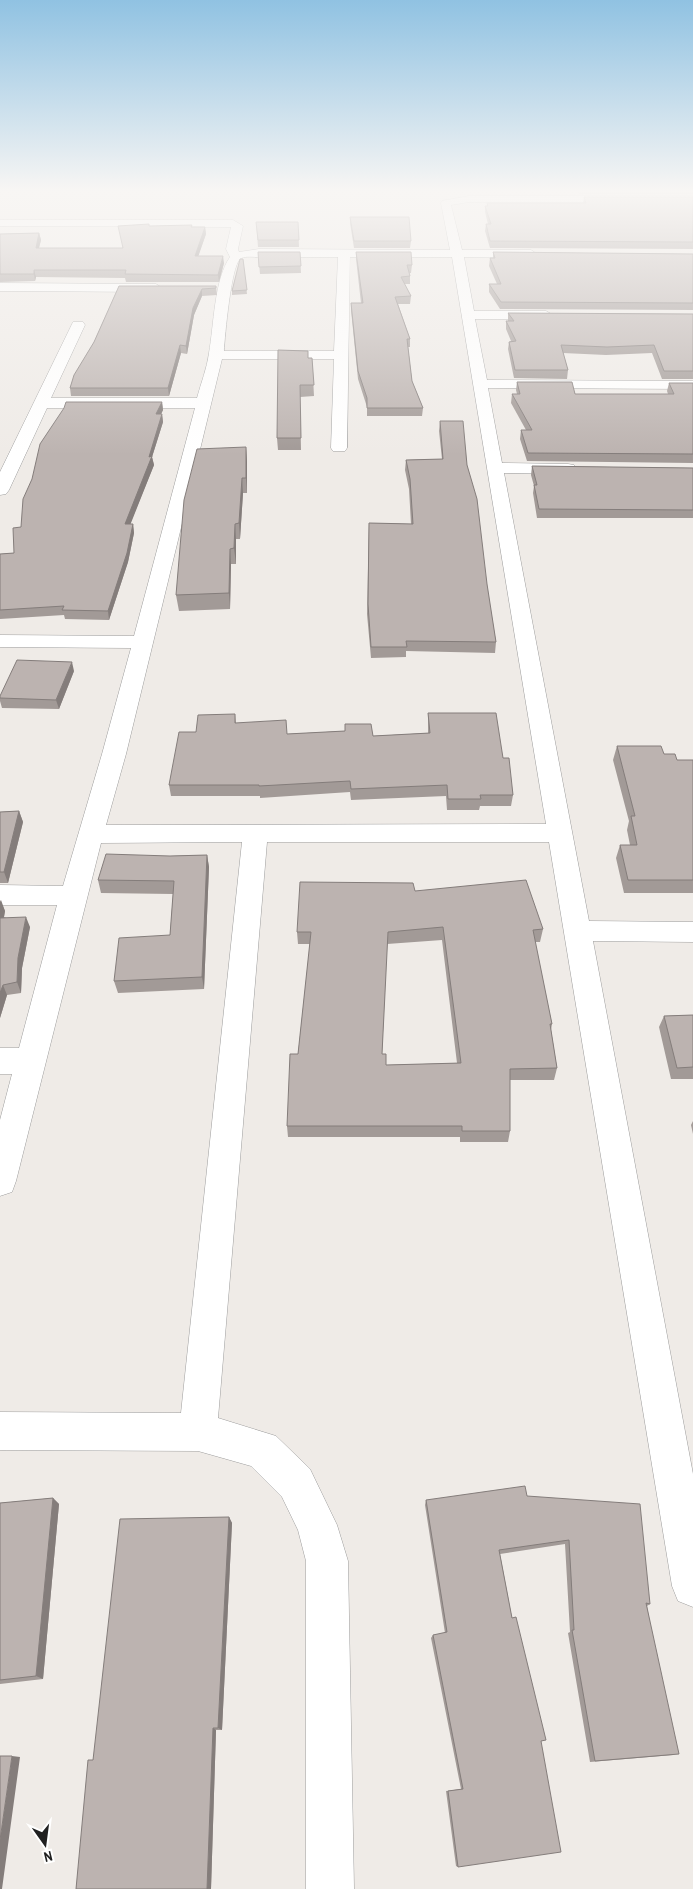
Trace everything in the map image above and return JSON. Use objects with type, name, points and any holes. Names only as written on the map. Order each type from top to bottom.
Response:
[{"type":"street","points":[[0,1181],[216,355],[221,288],[225,279]]},
{"type":"street","points":[[339,448],[343,279]]},
{"type":"street","points":[[462,279],[693,1586]]},
{"type":"street","points":[[0,288],[167,288]]},
{"type":"street","points":[[468,315],[556,316]]},
{"type":"street","points":[[0,490],[78,325]]},
{"type":"street","points":[[216,355],[342,355]]},
{"type":"street","points":[[480,384],[693,385]]},
{"type":"street","points":[[41,403],[203,404]]},
{"type":"street","points":[[495,468],[584,469]]},
{"type":"street","points":[[0,640],[142,642]]},
{"type":"street","points":[[92,834],[560,833]]},
{"type":"street","points":[[198,1432],[255,834]]},
{"type":"street","points":[[0,895],[73,896]]},
{"type":"street","points":[[577,930],[693,932]]},
{"type":"street","points":[[0,1061],[31,1061]]},
{"type":"street","points":[[0,1431],[198,1432],[262,1450],[296,1483],[320,1534],[327,1561],[330,1889]]},
{"type":"building","points":[[235,279],[246,279],[247,290],[232,291]]},
{"type":"building","points":[[360,279],[402,279],[411,296],[395,297],[410,339],[407,339],[412,381],[423,408],[367,408],[367,398],[358,371],[351,303],[363,303]]},
{"type":"building","points":[[499,279],[693,279],[693,303],[501,302],[489,284],[501,284]]},
{"type":"building","points":[[119,286],[216,286],[216,288],[202,289],[193,308],[186,346],[180,345],[168,388],[70,388],[74,375],[94,342]]},
{"type":"building","points":[[508,313],[693,314],[693,371],[664,371],[654,345],[607,347],[561,345],[568,370],[515,370],[509,342],[516,341],[506,321],[514,321]]},
{"type":"building","points":[[278,350],[308,351],[308,358],[312,358],[314,385],[300,385],[301,438],[277,438]]},
{"type":"building","points":[[517,382],[572,382],[575,394],[674,394],[669,383],[693,383],[693,454],[528,453],[521,430],[532,430],[512,394],[520,394]]},
{"type":"building","points":[[66,402],[162,402],[156,414],[162,414],[149,457],[152,456],[125,524],[133,524],[127,553],[108,611],[62,610],[64,606],[0,610],[0,554],[14,553],[13,528],[21,527],[23,499],[32,479],[40,444]]},
{"type":"building","points":[[440,421],[463,421],[467,465],[477,499],[496,642],[406,641],[407,647],[371,647],[368,604],[369,523],[413,524],[410,479],[406,460],[443,459]]},
{"type":"building","points":[[246,447],[246,478],[242,478],[239,523],[235,524],[234,548],[230,549],[229,593],[176,595],[184,500],[197,449]]},
{"type":"building","points":[[532,466],[693,468],[693,510],[539,509],[534,485],[537,485]]},
{"type":"building","points":[[17,660],[72,662],[56,700],[0,698]]},
{"type":"building","points":[[428,713],[496,713],[503,758],[509,758],[513,795],[480,795],[481,799],[448,799],[447,785],[351,789],[350,781],[259,786],[169,785],[179,732],[196,732],[198,715],[235,714],[235,723],[286,720],[287,734],[345,731],[345,724],[371,724],[373,736],[430,733]]},
{"type":"building","points":[[617,746],[661,746],[664,754],[675,754],[677,760],[693,760],[693,880],[628,880],[620,845],[637,845],[631,816],[635,816]]},
{"type":"building","points":[[19,811],[4,872],[0,872],[0,812]]},
{"type":"building","points":[[106,854],[207,855],[202,977],[114,981],[119,938],[170,935],[174,881],[98,880]]},
{"type":"building","points":[[526,880],[543,929],[533,930],[552,1024],[550,1024],[557,1068],[510,1069],[510,1131],[462,1131],[462,1126],[287,1126],[290,1054],[298,1054],[311,932],[297,932],[300,882],[413,883],[415,891]],"holes":[[[443,927],[461,1063],[386,1065],[386,1054],[382,1054],[388,932]]]},
{"type":"building","points":[[26,917],[18,958],[17,982],[3,985],[0,993],[0,918]]},
{"type":"building","points":[[693,1015],[693,1067],[677,1068],[664,1016]]},
{"type":"building","points":[[525,1486],[527,1496],[640,1504],[650,1604],[646,1603],[679,1754],[595,1761],[572,1630],[574,1630],[569,1540],[499,1550],[512,1618],[516,1617],[546,1740],[541,1741],[561,1852],[458,1867],[448,1791],[463,1789],[433,1635],[447,1632],[426,1500]]},
{"type":"building","points":[[53,1498],[36,1676],[0,1680],[0,1503]]},
{"type":"building","points":[[229,1517],[218,1728],[213,1728],[207,1889],[76,1889],[88,1760],[93,1760],[120,1519]]},
{"type":"building","points":[[0,1756],[12,1756],[0,1840]]}]
